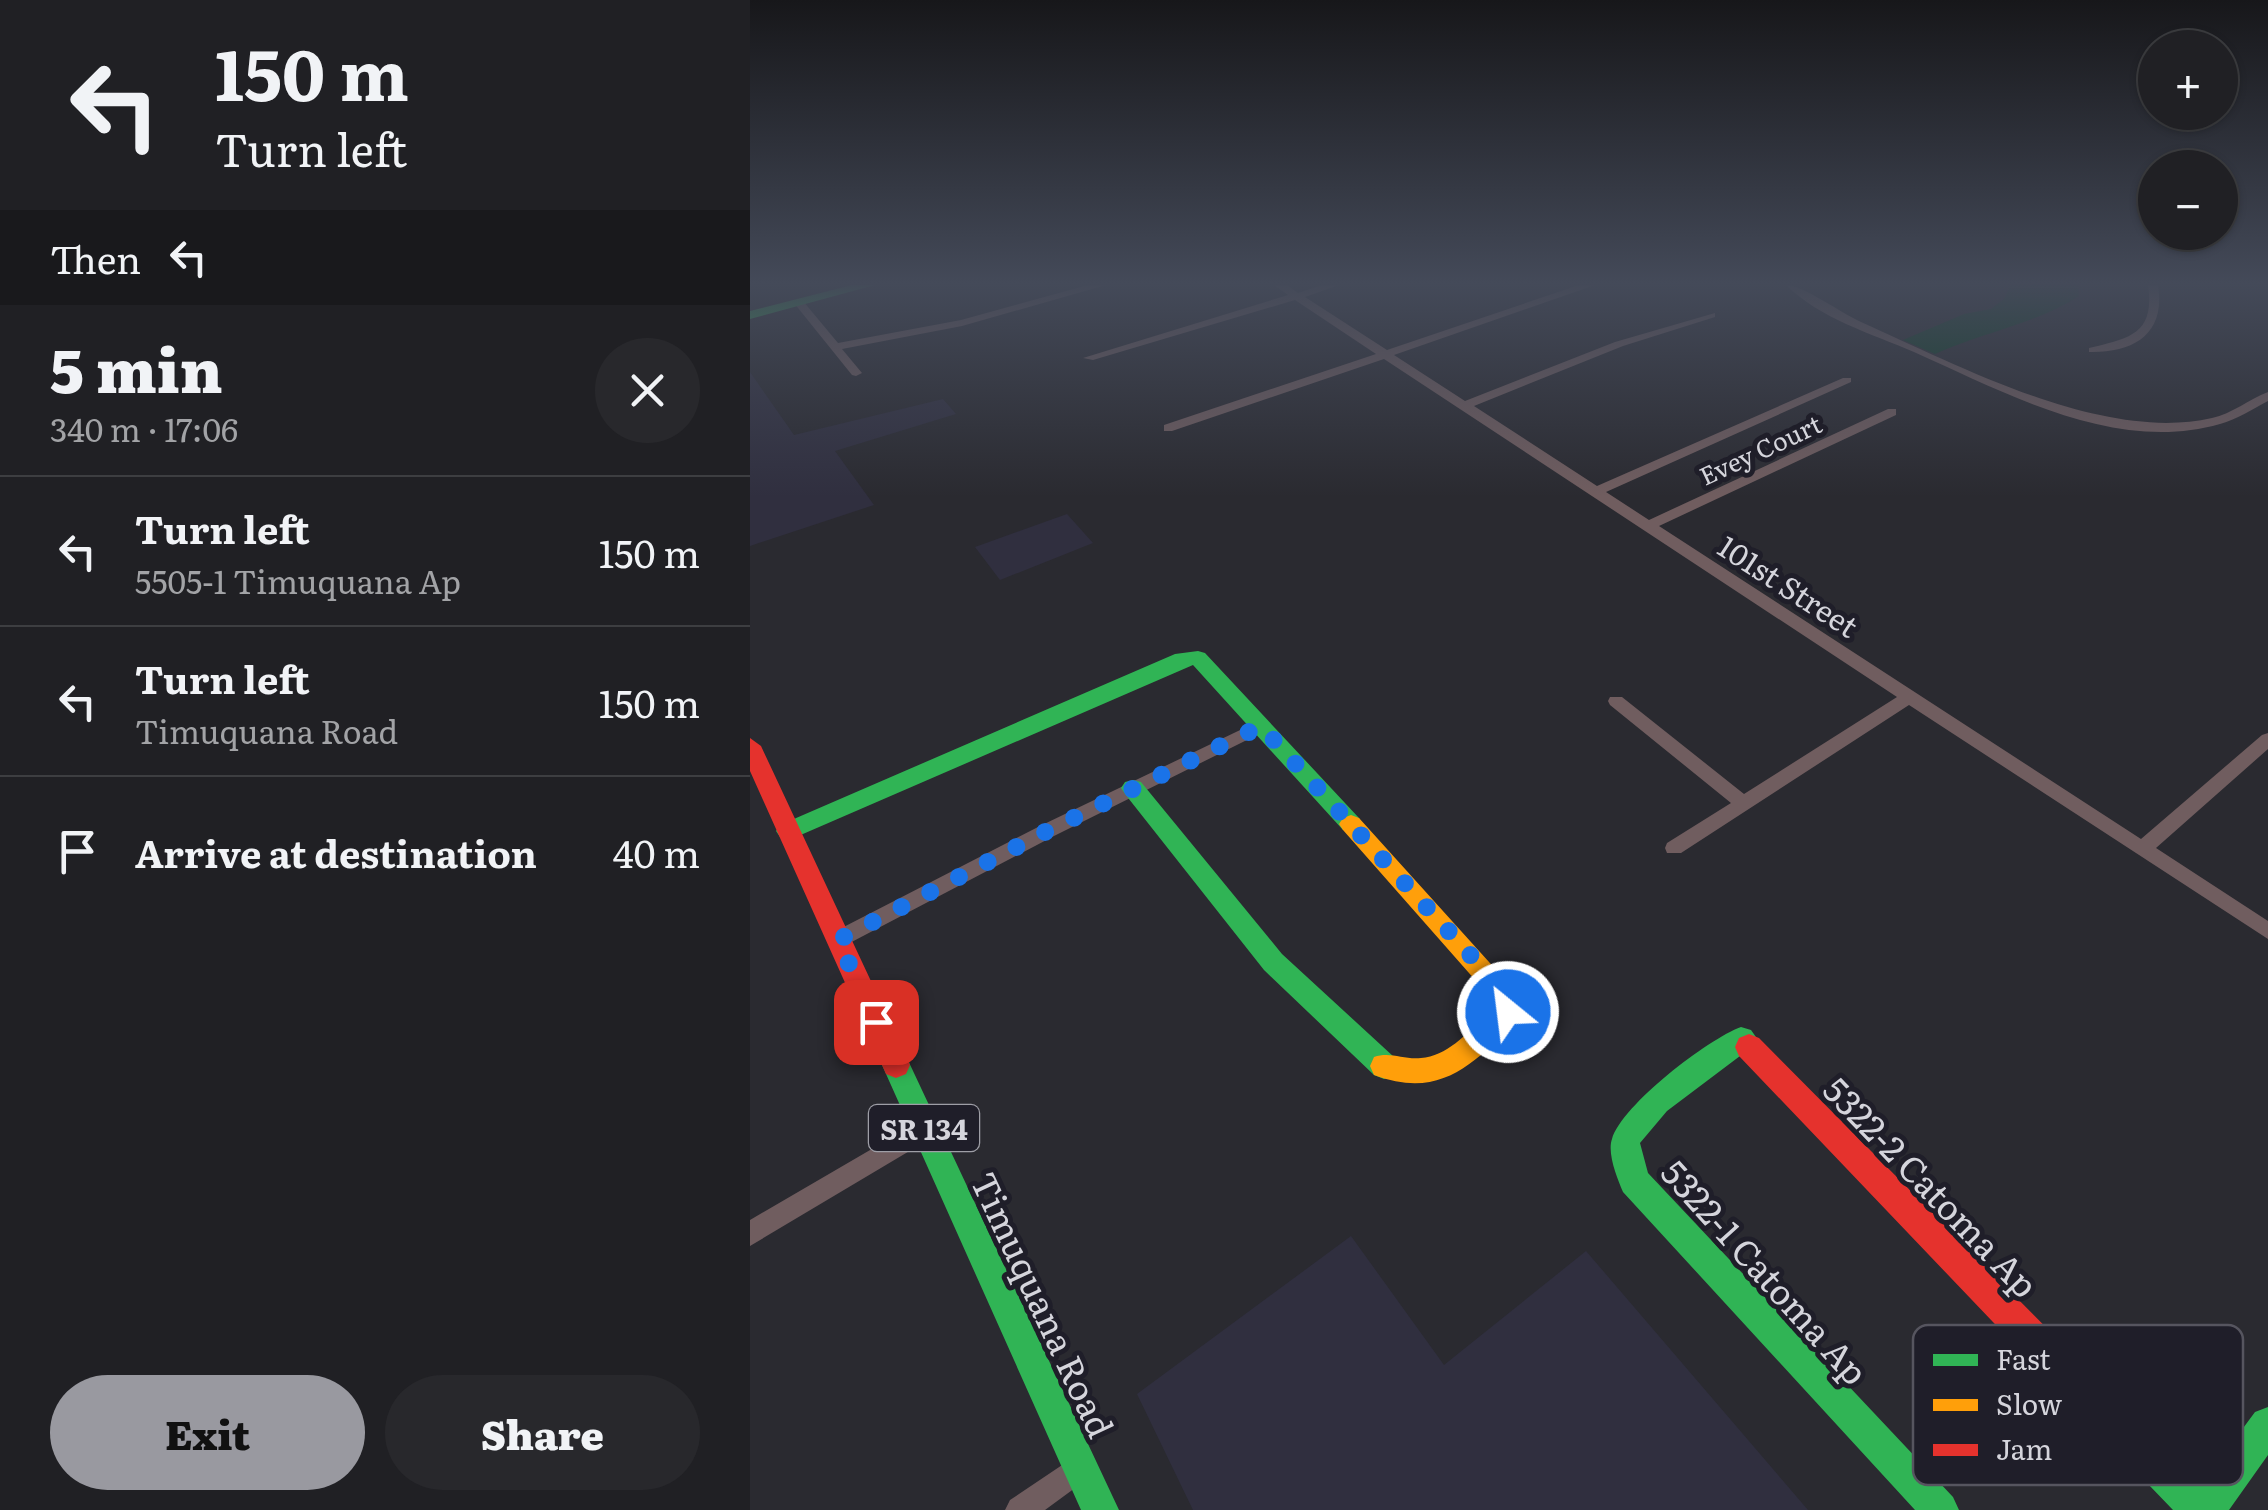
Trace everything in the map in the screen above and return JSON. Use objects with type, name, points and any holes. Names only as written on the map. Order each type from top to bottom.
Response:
[{"type":"street","points":[[843,355],[856,373]]},
{"type":"street","points":[[1090,358],[1099,355]]},
{"type":"street","points":[[1168,428],[1380,355]]},
{"type":"street","name":"101st Street","points":[[1386,355],[2268,932]]},
{"type":"street","points":[[1464,406],[1593,355]]},
{"type":"street","points":[[1933,355],[2065,412],[2143,425],[2208,423],[2267,398]]},
{"type":"street","points":[[1594,492],[1847,380]]},
{"type":"street","name":"Evey Court","points":[[1648,526],[1892,412]]},
{"type":"street","points":[[788,831],[1190,658],[1198,658],[1504,993],[1508,1012],[1446,1068],[1409,1075],[1384,1066],[1273,962],[1134,788]]},
{"type":"street","points":[[1674,848],[1910,696]]},
{"type":"street","points":[[1616,701],[1743,803]]},
{"type":"street","points":[[838,940],[1261,726]]},
{"type":"street","points":[[2142,848],[2268,739]]},
{"type":"street","name":"Timuquana Road","points":[[750,746],[757,781],[788,831],[1100,1510]]},
{"type":"street","name":"5322-1 Catoma Ap","points":[[1741,1039],[1703,1063],[1636,1120],[1626,1139],[1624,1155],[1634,1181],[1913,1481]]},
{"type":"street","name":"5322-2 Catoma Ap","points":[[1741,1039],[2021,1325]]},
{"type":"street","points":[[750,1234],[925,1129]]},
{"type":"street","points":[[2243,1457],[2268,1425]]},
{"type":"street","points":[[1020,1510],[1081,1466]]},
{"type":"street","name":"5322-1 Catoma Ap","points":[[1917,1485],[1940,1510]]},
{"type":"street","name":"5322-2 Catoma Ap","points":[[2178,1485],[2202,1510]]},
{"type":"street","points":[[2202,1510],[2221,1485]]},
{"type":"shaded area","points":[[750,372],[794,435],[943,399],[956,414],[835,451],[874,505],[750,546]]},
{"type":"shaded area","points":[[1067,514],[1093,543],[1000,580],[975,547]]},
{"type":"shaded area","points":[[1351,1236],[1444,1365],[1586,1251],[1808,1510],[1193,1510],[1137,1394]]},
{"type":"traffic: fast","points":[[788,831],[1182,659],[1198,658],[1351,824]]},
{"type":"traffic: fast","points":[[1133,788],[1273,962],[1384,1066]]},
{"type":"traffic: fast","points":[[1749,1047],[1741,1039],[1657,1101],[1631,1130],[1625,1143],[1634,1181],[1913,1481]]},
{"type":"traffic: fast","points":[[896,1065],[1100,1510]]},
{"type":"traffic: fast","points":[[2243,1459],[2268,1425]]},
{"type":"traffic: fast","points":[[1917,1485],[1940,1510]]},
{"type":"traffic: fast","points":[[2175,1485],[2199,1510]]},
{"type":"traffic: fast","points":[[2206,1510],[2224,1485]]},
{"type":"traffic: slow","points":[[1351,824],[1503,993],[1508,1012],[1467,1050],[1439,1068],[1405,1071],[1384,1066]]},
{"type":"traffic: jam","points":[[750,746],[896,1065]]},
{"type":"traffic: jam","points":[[1749,1047],[2020,1325]]},
{"type":"route","points":[[876,1022],[838,940],[1261,726],[1504,993],[1508,1012]]}]
